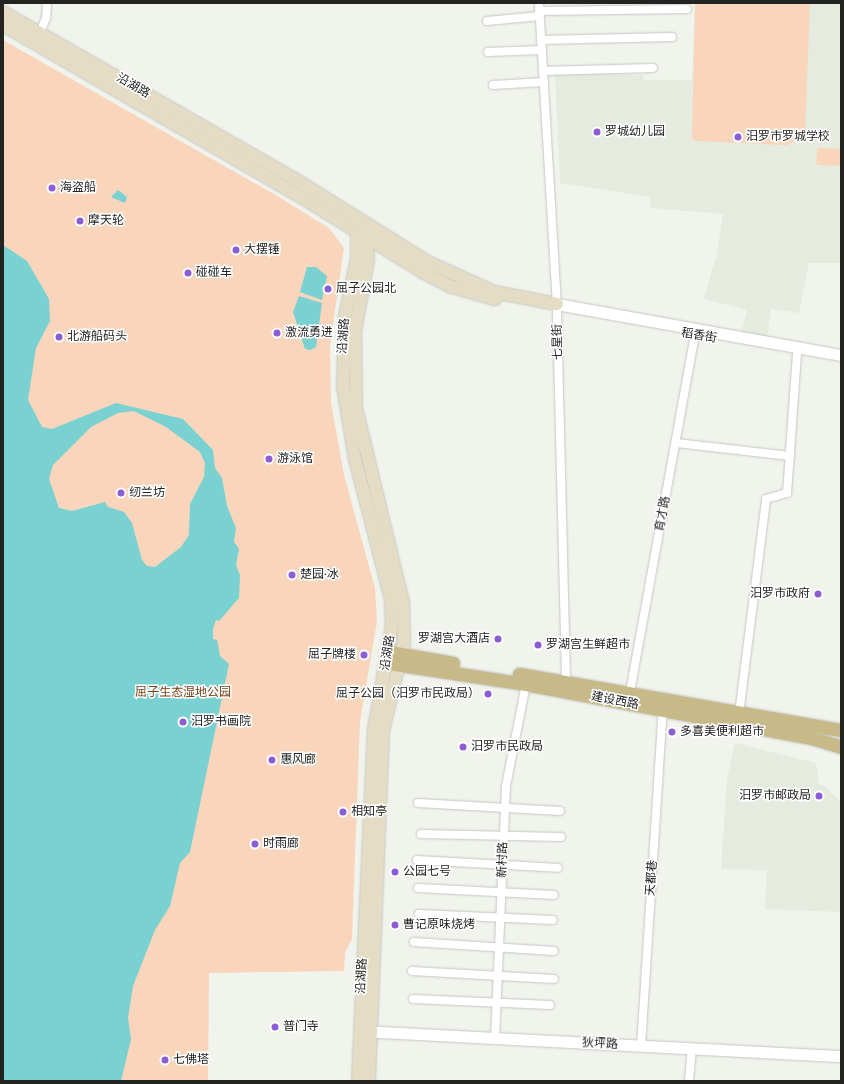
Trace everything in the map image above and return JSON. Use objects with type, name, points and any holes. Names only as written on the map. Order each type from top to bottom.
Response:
[{"type":"main road","name":"沿湖路","points":[[3,12],[37,38]]},
{"type":"main road","name":"沿湖路","points":[[3,25],[37,38],[303,184],[361,227],[428,262],[494,292],[557,307]]},
{"type":"main road","name":"沿湖路","points":[[358,1081],[366,1031],[383,732],[402,660],[397,601],[356,408],[356,331],[368,260],[368,239],[361,227]]},
{"type":"main road","name":"沿湖路","points":[[361,227],[357,259],[344,330],[343,386],[356,459],[397,601],[389,657],[374,730],[366,1031],[369,1081]]},
{"type":"main road","points":[[368,239],[452,287],[508,302],[557,307]]},
{"type":"main road","points":[[368,260],[379,255],[396,256]]},
{"type":"main road","name":"建设西路","points":[[389,657],[812,738],[839,748]]},
{"type":"main road","name":"建设西路","points":[[402,660],[630,692],[739,714],[840,729]]},
{"type":"street","points":[[37,38],[46,3]]},
{"type":"street","points":[[487,21],[539,10],[687,9]]},
{"type":"street","name":"七星街","points":[[539,10],[557,307],[566,682]]},
{"type":"street","points":[[541,40],[672,37]]},
{"type":"street","points":[[488,52],[542,50]]},
{"type":"street","points":[[543,71],[653,68]]},
{"type":"street","points":[[493,85],[544,82]]},
{"type":"street","points":[[557,307],[841,356]]},
{"type":"street","name":"稻香街","points":[[557,307],[694,335],[841,362]]},
{"type":"street","name":"育才路","points":[[630,692],[676,443],[694,335]]},
{"type":"street","points":[[739,714],[766,499],[787,493],[797,354]]},
{"type":"street","points":[[676,443],[790,456]]},
{"type":"street","name":"新村路","points":[[495,1039],[505,807],[526,684]]},
{"type":"street","name":"天都巷","points":[[641,1046],[663,710]]},
{"type":"street","points":[[418,803],[560,811]]},
{"type":"street","points":[[420,834],[504,837],[561,837]]},
{"type":"street","points":[[418,860],[558,868]]},
{"type":"street","points":[[418,888],[554,895]]},
{"type":"street","points":[[419,914],[553,920]]},
{"type":"street","points":[[414,942],[554,950]]},
{"type":"street","points":[[412,971],[554,979]]},
{"type":"street","points":[[413,999],[550,1005]]},
{"type":"street","name":"狄坪路","points":[[366,1031],[495,1039],[841,1056]]},
{"type":"street","points":[[689,1081],[692,1049]]},
{"type":"shaded area","name":"汨罗市罗城学校","points":[[695,3],[841,3],[841,263],[809,263],[799,313],[771,309],[767,339],[741,334],[747,310],[704,299],[717,253],[723,214],[650,208],[651,197],[560,183],[555,73],[643,75],[644,80],[692,80]]},
{"type":"shaded area","points":[[735,743],[816,763],[819,785],[824,785],[841,803],[841,912],[765,909],[767,870],[721,869],[727,779]]},
{"type":"green space","points":[[695,3],[810,3],[805,133],[801,139],[786,145],[696,141],[692,138]]},
{"type":"green space","name":"屈子生态湿地公园","points":[[3,40],[279,197],[329,228],[344,248],[330,346],[331,403],[344,475],[375,588],[377,621],[360,722],[352,939],[345,953],[344,971],[209,973],[208,1081],[3,1081]]},
{"type":"green space","points":[[817,148],[841,149],[840,166],[816,165]]},
{"type":"water","points":[[118,190],[127,197],[125,203],[111,197]]},
{"type":"water","points":[[3,245],[27,261],[49,299],[50,321],[36,348],[28,400],[42,427],[52,429],[116,403],[183,419],[213,450],[215,468],[222,478],[227,506],[236,528],[234,542],[239,549],[236,565],[240,575],[239,598],[219,621],[216,620],[213,629],[213,639],[217,640],[220,656],[229,664],[190,852],[180,863],[170,906],[155,930],[133,986],[128,1018],[131,1039],[121,1081],[3,1081]],"holes":[[[134,411],[166,427],[200,452],[205,463],[204,477],[190,504],[189,535],[181,547],[155,567],[147,566],[142,560],[132,523],[124,512],[108,507],[105,502],[72,511],[59,508],[49,479],[53,465],[91,427],[118,413]]]},
{"type":"water","points":[[307,267],[316,267],[327,276],[322,300],[300,292]]},
{"type":"water","points":[[299,296],[322,303],[316,347],[310,350],[305,349],[293,312]]},
{"type":"place","name":"罗城幼儿园","points":[[597,132]]},
{"type":"place","name":"汨罗市罗城学校","points":[[738,137]]},
{"type":"place","name":"海盗船","points":[[52,188]]},
{"type":"place","name":"摩天轮","points":[[80,221]]},
{"type":"place","name":"大摆锤","points":[[236,250]]},
{"type":"place","name":"碰碰车","points":[[188,273]]},
{"type":"place","name":"屈子公园北","points":[[328,289]]},
{"type":"place","name":"激流勇进","points":[[277,333]]},
{"type":"place","name":"北游船码头","points":[[59,337]]},
{"type":"place","name":"游泳馆","points":[[269,459]]},
{"type":"place","name":"纫兰坊","points":[[121,493]]},
{"type":"place","name":"楚园·冰","points":[[292,575]]},
{"type":"place","name":"汨罗市政府","points":[[818,594]]},
{"type":"place","name":"罗湖宫大酒店","points":[[498,639]]},
{"type":"place","name":"罗湖宫生鲜超市","points":[[538,645]]},
{"type":"place","name":"屈子牌楼","points":[[364,655]]},
{"type":"place","name":"屈子公园（汨罗市民政局）","points":[[488,694]]},
{"type":"place","name":"汨罗书画院","points":[[183,722]]},
{"type":"place","name":"多喜美便利超市","points":[[672,732]]},
{"type":"place","name":"汨罗市民政局","points":[[463,747]]},
{"type":"place","name":"惠风廊","points":[[272,760]]},
{"type":"place","name":"汨罗市邮政局","points":[[819,796]]},
{"type":"place","name":"相知亭","points":[[343,812]]},
{"type":"place","name":"时雨廊","points":[[255,844]]},
{"type":"place","name":"公园七号","points":[[395,872]]},
{"type":"place","name":"曹记原味烧烤","points":[[395,925]]},
{"type":"place","name":"普门寺","points":[[275,1027]]},
{"type":"place","name":"七佛塔","points":[[165,1060]]}]
